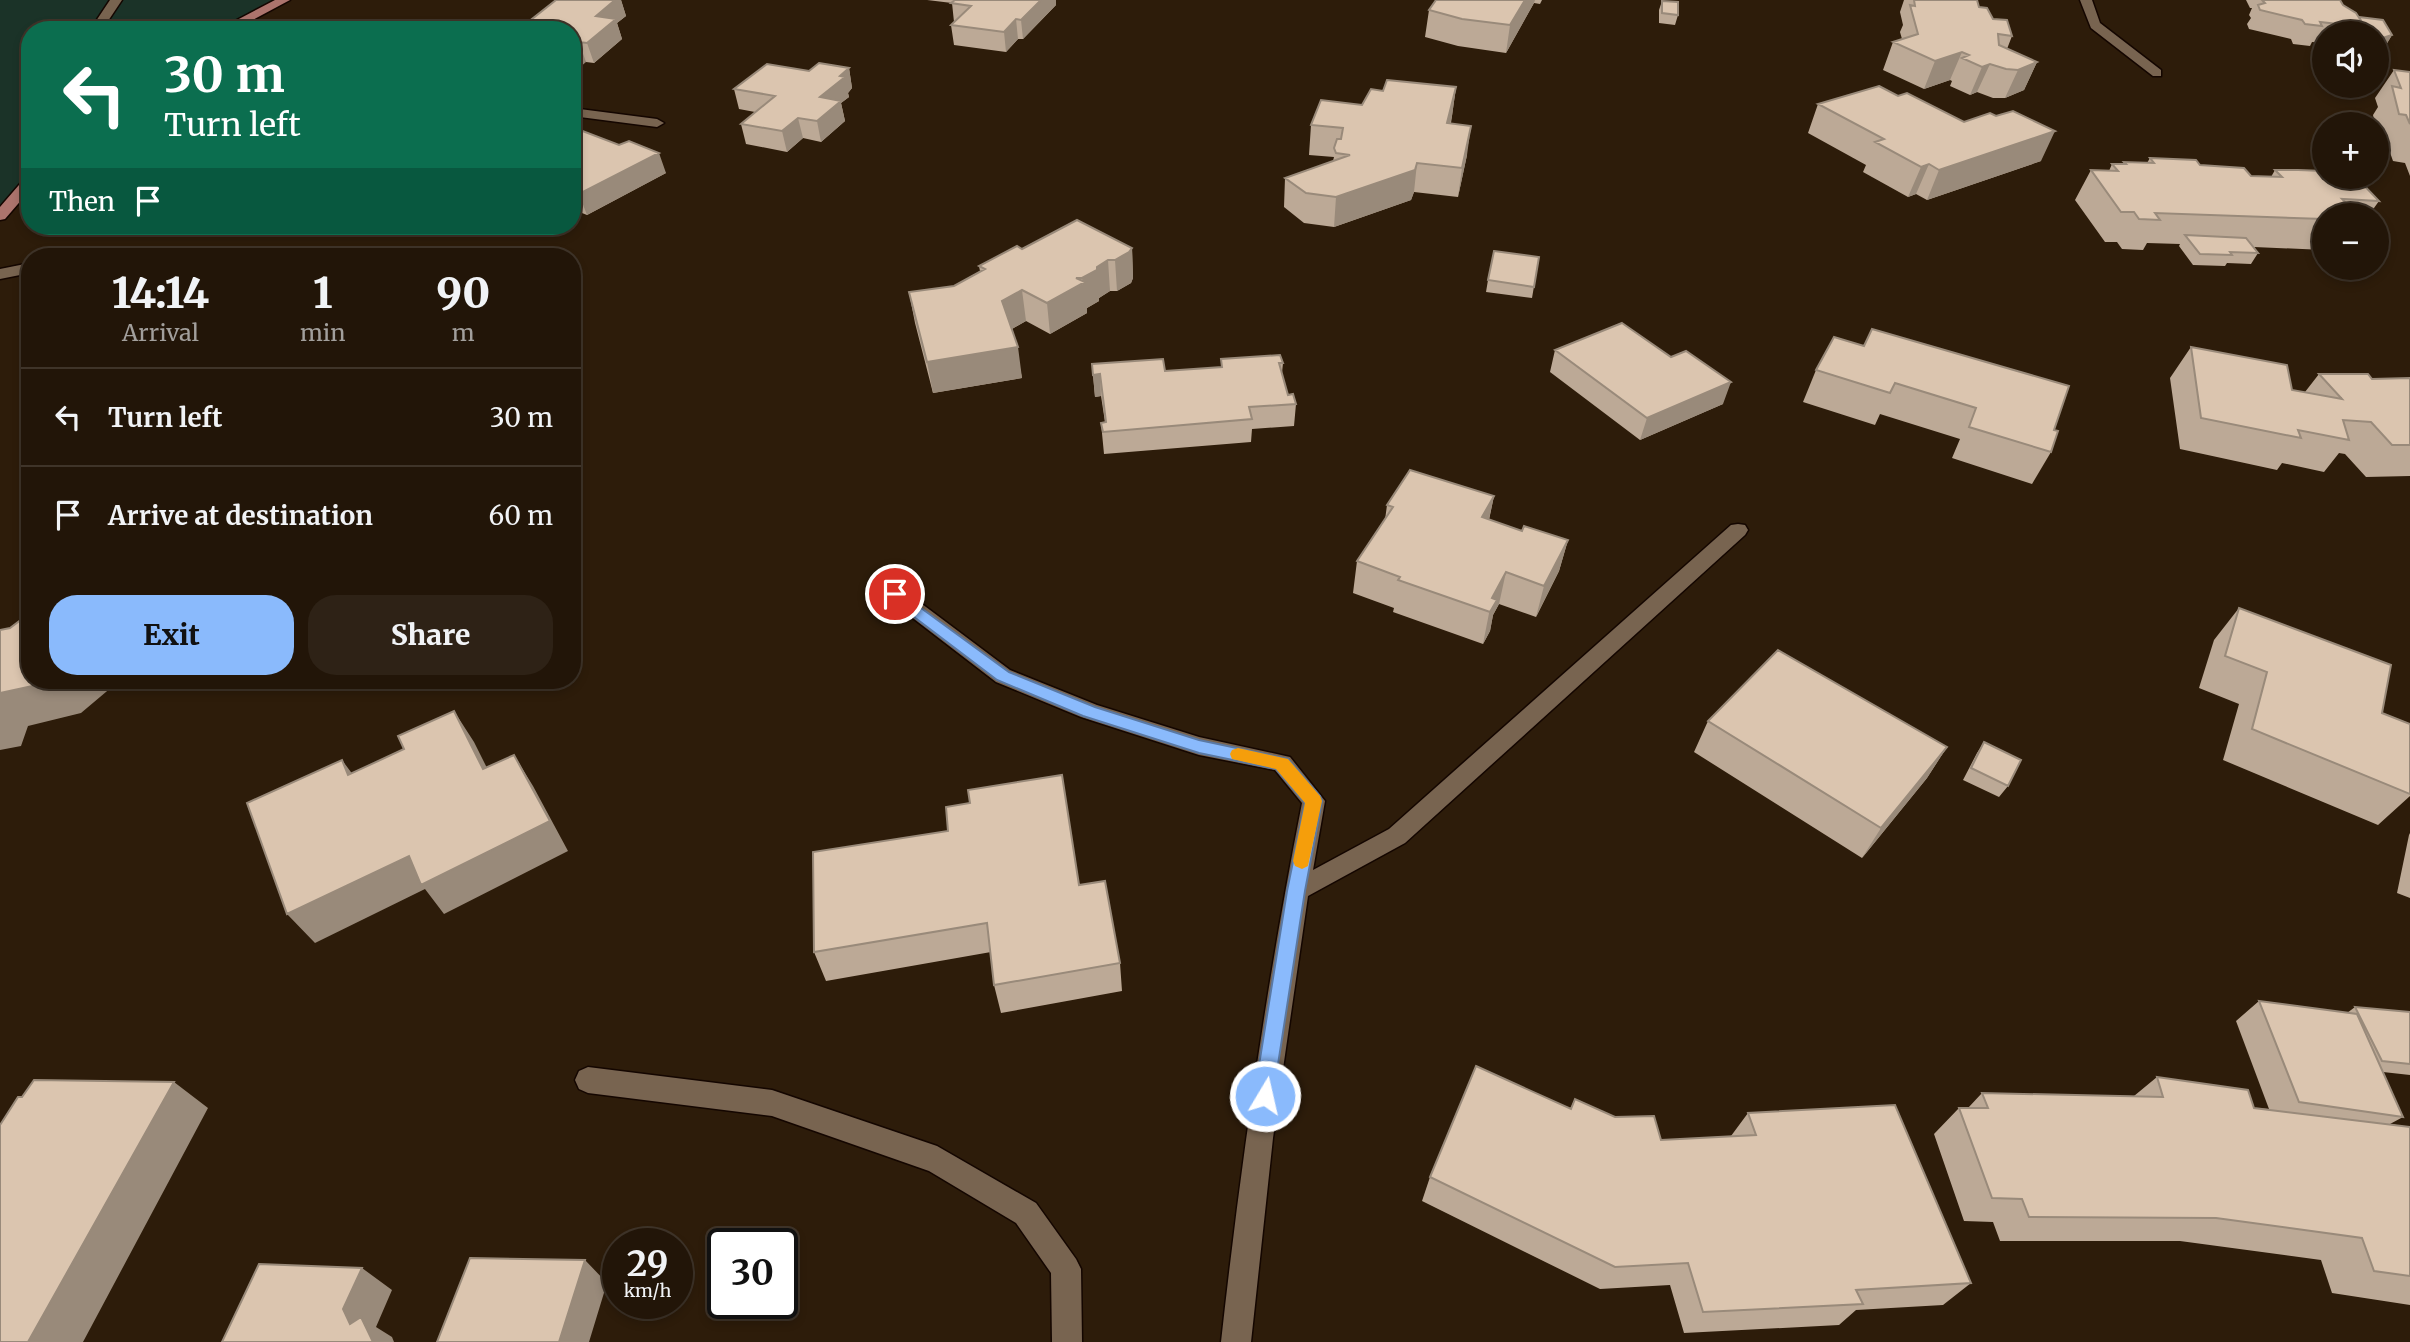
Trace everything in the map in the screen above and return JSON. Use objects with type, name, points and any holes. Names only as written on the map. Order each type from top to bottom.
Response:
[{"type":"main road","points":[[242,21],[284,0]]},
{"type":"main road","points":[[0,216],[21,192]]},
{"type":"street","points":[[102,21],[116,0]]},
{"type":"street","points":[[2086,0],[2095,24],[2157,72]]},
{"type":"street","points":[[581,114],[657,123]]},
{"type":"street","points":[[0,274],[21,270]]},
{"type":"street","points":[[1296,891],[1397,835],[1518,730],[1738,530]]},
{"type":"street","points":[[895,594],[1003,676],[1089,711],[1199,746],[1282,763],[1314,801],[1296,891],[1253,1172],[1236,1342]]},
{"type":"street","points":[[588,1080],[772,1103],[937,1160],[1026,1213],[1066,1269],[1067,1342]]},
{"type":"green space","points":[[0,0],[284,0],[242,21],[21,21],[21,192],[0,216]]},
{"type":"building","points":[[556,0],[615,0],[596,16],[616,19],[587,43],[581,42],[581,21],[530,21]]},
{"type":"building","points":[[955,0],[1041,0],[1004,32],[951,25],[971,6],[951,3]]},
{"type":"building","points":[[1436,0],[1525,0],[1510,25],[1462,19],[1429,10]]},
{"type":"building","points":[[1914,0],[1977,0],[1979,7],[1987,8],[1993,19],[2007,20],[2012,36],[1998,34],[1999,45],[2037,62],[2018,70],[1990,64],[1982,67],[1962,58],[1969,55],[1962,52],[1935,61],[1893,42],[1918,34],[1910,5],[1915,6]]},
{"type":"building","points":[[2262,0],[2340,0],[2361,21],[2312,21],[2312,25],[2305,24],[2302,20],[2260,10],[2258,5],[2265,3]]},
{"type":"building","points":[[1662,1],[1678,2],[1678,15],[1662,13]]},
{"type":"building","points":[[2359,17],[2384,21],[2361,21]]},
{"type":"building","points":[[819,63],[849,68],[840,76],[845,77],[820,97],[841,101],[817,121],[798,118],[782,131],[741,124],[775,96],[734,89],[767,64],[809,71]]},
{"type":"building","points":[[2394,70],[2410,72],[2410,124],[2406,115],[2399,114],[2392,86],[2401,88]]},
{"type":"building","points":[[1387,80],[1456,87],[1447,123],[1471,126],[1462,168],[1417,163],[1415,170],[1336,197],[1306,193],[1285,178],[1350,155],[1336,153],[1334,148],[1337,139],[1341,139],[1343,128],[1311,125],[1321,100],[1362,105],[1371,89],[1383,91]]},
{"type":"building","points":[[1879,86],[1898,96],[1907,93],[1964,122],[1990,113],[1996,116],[2013,111],[2055,131],[1939,170],[1929,164],[1921,167],[1875,142],[1884,139],[1818,104]]},
{"type":"building","points":[[581,130],[619,145],[629,141],[659,153],[581,193]]},
{"type":"building","points":[[2150,158],[2196,160],[2200,165],[2244,168],[2251,176],[2282,177],[2275,170],[2312,171],[2312,189],[2368,189],[2379,201],[2342,199],[2346,203],[2312,203],[2312,219],[2155,213],[2160,220],[2139,219],[2134,212],[2121,212],[2091,170],[2118,171],[2112,164],[2126,164],[2124,162],[2154,163]]},
{"type":"building","points":[[1077,220],[1132,248],[1115,260],[1108,260],[1097,267],[1097,270],[1082,278],[1076,278],[1085,282],[1047,303],[1022,290],[1002,301],[1018,347],[927,362],[909,292],[954,286],[985,269],[979,266],[1017,246],[1022,249]]},
{"type":"building","points":[[2185,235],[2246,238],[2258,253],[2200,254]]},
{"type":"building","points":[[1494,251],[1539,257],[1534,287],[1488,280]]},
{"type":"building","points":[[1622,323],[1671,357],[1686,351],[1731,382],[1647,418],[1555,350]]},
{"type":"building","points":[[1872,329],[2069,386],[2054,430],[2058,431],[2051,452],[1969,427],[1976,408],[1895,383],[1890,393],[1816,370],[1834,337],[1864,346]]},
{"type":"building","points":[[2191,347],[2287,365],[2292,390],[2342,399],[2319,374],[2368,374],[2372,379],[2410,378],[2410,445],[2392,445],[2371,422],[2343,420],[2349,440],[2298,430],[2301,438],[2201,418]]},
{"type":"building","points":[[1280,355],[1283,363],[1279,363],[1288,395],[1293,394],[1296,404],[1249,407],[1252,419],[1103,432],[1101,423],[1106,422],[1100,374],[1093,375],[1092,364],[1163,359],[1165,371],[1222,367],[1221,359]]},
{"type":"building","points":[[1410,470],[1494,496],[1482,517],[1522,531],[1524,526],[1568,540],[1544,586],[1506,572],[1492,598],[1497,600],[1490,612],[1398,580],[1400,577],[1357,561],[1393,507],[1387,505]]},
{"type":"building","points":[[2239,608],[2391,665],[2382,713],[2410,724],[2410,794],[2252,729],[2267,672],[2225,656]]},
{"type":"building","points":[[21,620],[21,688],[0,693],[0,630],[10,628]]},
{"type":"building","points":[[1778,650],[1947,747],[1881,828],[1708,721]]},
{"type":"building","points":[[454,711],[483,769],[514,755],[550,821],[421,885],[409,856],[287,914],[247,803],[342,760],[348,775],[404,749],[398,736]]},
{"type":"building","points":[[1984,742],[2021,760],[2008,786],[1971,768]]},
{"type":"building","points":[[1062,775],[1079,885],[1105,881],[1120,963],[994,985],[987,923],[814,952],[813,852],[948,831],[946,807],[970,803],[968,790]]},
{"type":"building","points":[[2259,1001],[2357,1014],[2403,1117],[2299,1102]]},
{"type":"building","points":[[2355,1007],[2410,1012],[2410,1064],[2382,1061]]},
{"type":"building","points":[[1476,1066],[1571,1109],[1575,1099],[1615,1117],[1654,1116],[1661,1140],[1756,1135],[1748,1113],[1895,1105],[1971,1283],[1856,1290],[1863,1304],[1703,1312],[1688,1263],[1615,1267],[1430,1177]]},
{"type":"building","points":[[2157,1077],[2248,1090],[2254,1108],[2410,1127],[2410,1276],[2374,1271],[2362,1238],[2216,1218],[2029,1217],[2022,1199],[1992,1198],[1959,1108],[1988,1108],[1982,1093],[2163,1097]]},
{"type":"building","points":[[34,1080],[174,1082],[28,1342],[0,1342],[0,1125],[18,1097],[22,1097]]},
{"type":"building","points":[[470,1258],[585,1260],[559,1342],[437,1342]]},
{"type":"building","points":[[259,1264],[362,1268],[343,1309],[350,1324],[361,1317],[373,1342],[222,1342]]},
{"type":"slow traffic","points":[[1238,754],[1282,763],[1314,801],[1302,861]]},
{"type":"route","points":[[895,594],[1003,676],[1089,711],[1199,746],[1282,763],[1314,801],[1296,891],[1265,1096]]}]
